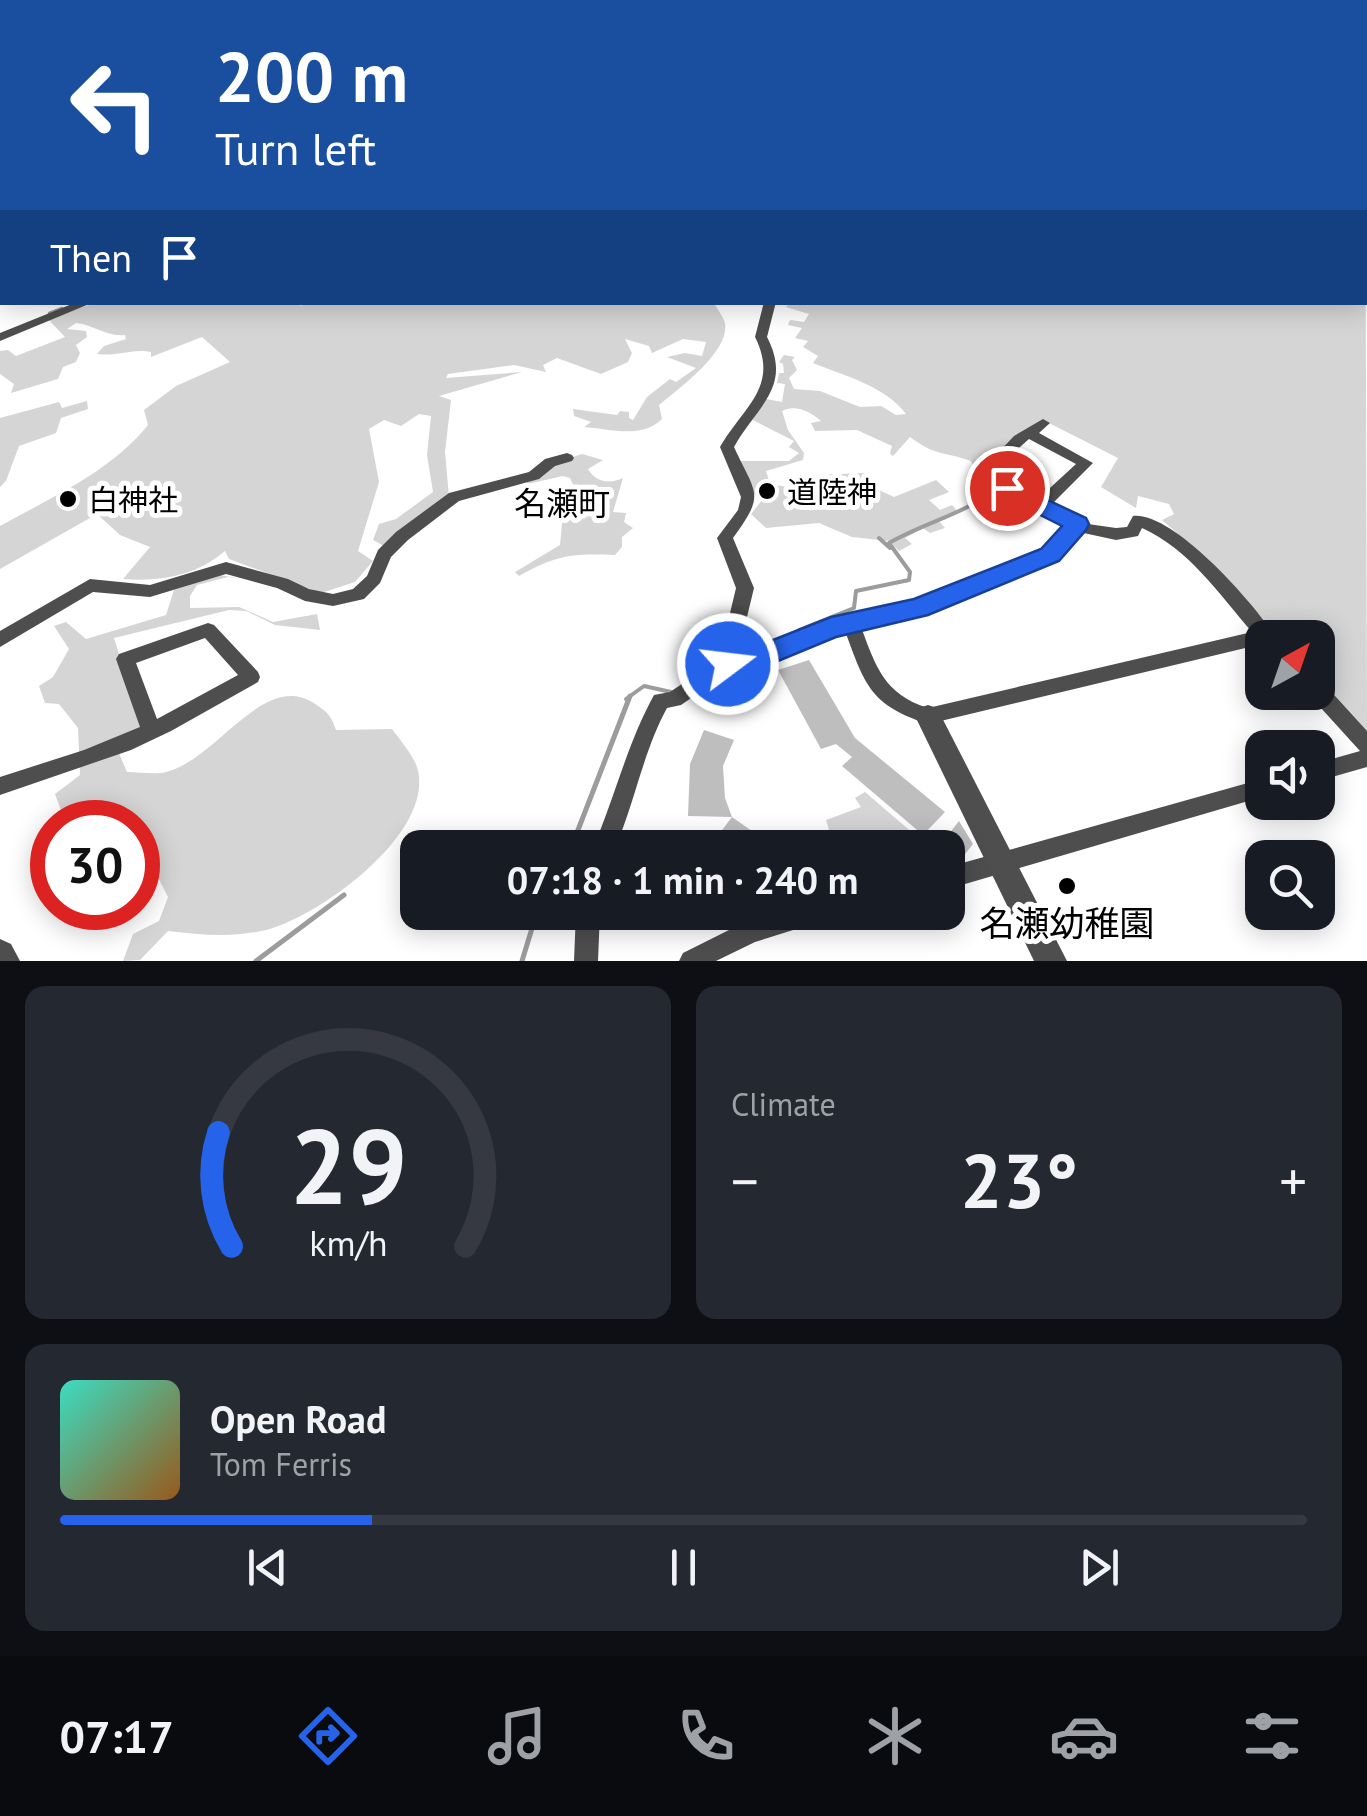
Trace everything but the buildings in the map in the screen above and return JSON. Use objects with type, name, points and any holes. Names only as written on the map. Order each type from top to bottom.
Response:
[{"type":"street","points":[[0,337],[81,305]]},
{"type":"street","points":[[728,664],[744,588],[725,538],[745,511],[749,492],[727,447],[733,433],[763,400],[770,354],[762,337],[769,305]]},
{"type":"street","points":[[1006,452],[1016,439],[1043,423]]},
{"type":"street","points":[[1030,434],[1086,463],[1040,506]]},
{"type":"street","points":[[0,640],[90,585],[150,591],[226,568],[282,584],[305,596],[333,600],[358,594],[374,579],[384,554],[454,497],[534,476],[550,462],[567,458]]},
{"type":"street","points":[[1007,488],[1077,524],[1116,535],[1132,532],[1139,520],[1159,527],[1251,620]]},
{"type":"street","points":[[613,830],[628,772],[646,726],[661,702],[674,699],[728,664],[756,658],[831,627],[918,608],[1050,555],[1077,524]]},
{"type":"street","points":[[851,624],[878,688],[901,708],[928,716],[1245,642]]},
{"type":"street","points":[[0,786],[88,760],[151,731],[250,677],[208,630],[126,660],[151,731]]},
{"type":"street","points":[[1335,710],[1367,745]]},
{"type":"street","points":[[928,716],[1051,961]]},
{"type":"street","points":[[1335,767],[1367,758]]},
{"type":"street","points":[[965,873],[1245,793]]},
{"type":"street","points":[[586,961],[587,930]]},
{"type":"street","points":[[692,961],[754,930]]},
{"type":"shaded area","points":[[89,305],[715,305],[724,321],[724,334],[701,369],[659,405],[662,419],[635,431],[584,427],[591,422],[574,416],[573,409],[617,415],[620,411],[629,412],[633,420],[647,397],[670,379],[676,382],[696,368],[667,357],[685,353],[702,356],[706,342],[683,339],[652,353],[649,346],[625,339],[632,353],[628,362],[601,374],[557,358],[543,365],[546,372],[514,365],[448,374],[446,378],[522,372],[439,396],[451,400],[445,452],[449,497],[384,546],[373,540],[379,524],[396,519],[433,492],[427,455],[431,416],[419,414],[401,426],[384,420],[369,429],[379,482],[358,551],[373,561],[355,582],[321,593],[229,559],[225,551],[177,576],[123,579],[150,547],[120,535],[97,514],[0,569],[0,526],[116,457],[148,425],[144,410],[176,386],[230,362],[202,337],[151,357],[151,352],[145,351],[97,354],[104,346],[126,339],[125,335],[76,323],[67,329],[86,331],[87,337],[76,345],[80,353],[76,362],[63,367],[58,379],[11,393],[14,384],[0,374],[0,351],[8,350],[16,356],[65,337],[47,318]]},
{"type":"shaded area","points":[[1366,305],[1367,736],[1335,701],[1335,620],[1259,620],[1194,548],[1162,520],[1174,514],[1169,504],[1138,496],[1136,508],[1101,487],[1118,458],[1043,420],[1004,452],[1013,455],[1014,473],[1007,479],[975,469],[971,461],[934,451],[910,437],[893,456],[892,446],[857,430],[815,431],[811,423],[821,421],[803,410],[787,409],[782,411],[788,430],[804,453],[803,460],[766,471],[770,484],[787,487],[816,475],[865,473],[881,491],[894,497],[936,480],[949,492],[929,500],[940,510],[952,505],[958,512],[938,520],[945,528],[930,533],[923,528],[905,538],[912,544],[899,551],[889,541],[852,537],[819,523],[766,528],[751,514],[762,500],[750,491],[738,461],[789,461],[799,453],[789,447],[794,441],[751,419],[766,399],[782,402],[785,384],[777,383],[779,373],[784,373],[779,362],[784,355],[795,357],[792,360],[797,370],[789,378],[794,389],[820,391],[860,407],[881,406],[896,415],[906,414],[876,389],[813,363],[818,356],[803,347],[808,341],[795,338],[802,328],[788,325],[790,320],[804,322],[809,314],[786,307]]},
{"type":"shaded area","points":[[87,401],[88,409],[61,418],[56,433],[19,446],[0,487],[0,418],[59,402],[62,408]]},
{"type":"shaded area","points":[[582,454],[603,460],[588,469],[599,480],[623,478],[613,512],[626,513],[624,522],[633,528],[622,537],[622,547],[615,555],[565,557],[519,576],[515,572],[560,545],[562,523],[574,487],[570,478],[563,476],[523,485],[551,464]]},
{"type":"shaded area","points":[[220,575],[247,580],[228,577],[197,585],[190,596],[190,608],[239,607],[273,622],[317,614],[320,630],[275,625],[246,611],[229,610],[114,638],[143,731],[119,753],[127,772],[162,773],[185,764],[257,708],[293,696],[324,711],[336,730],[392,729],[415,762],[418,792],[409,818],[392,844],[369,868],[315,908],[289,922],[253,933],[168,931],[140,960],[123,961],[133,934],[160,930],[168,897],[160,881],[160,800],[57,800],[55,794],[80,775],[78,728],[59,704],[45,703],[39,686],[53,677],[69,649],[54,626],[66,622],[86,639],[166,615],[174,590]]},
{"type":"shaded area","points":[[865,792],[909,830],[829,830],[826,820],[861,807],[855,798]]},
{"type":"waterway","points":[[49,313],[62,308]]},
{"type":"waterway","points":[[799,630],[854,608],[856,591],[909,580],[910,572],[889,543],[979,501],[1010,478],[1023,462]]},
{"type":"waterway","points":[[879,538],[890,548]]},
{"type":"waterway","points":[[748,653],[789,635]]},
{"type":"waterway","points":[[630,696],[644,686],[671,692]]},
{"type":"waterway","points":[[578,830],[630,696]]},
{"type":"waterway","points":[[626,699],[630,696]]},
{"type":"waterway","points":[[256,961],[344,895]]},
{"type":"waterway","points":[[522,961],[531,930]]},
{"type":"place","name":"道陸神","points":[[767,491]]},
{"type":"place","name":"白神社","points":[[68,499]]},
{"type":"place","name":"名瀬幼稚園","points":[[1067,886]]},
{"type":"district","name":"名瀬町","points":[[562,503]]},
{"type":"route","points":[[728,664],[756,658],[831,627],[918,608],[1050,555],[1077,524],[1007,488]]}]
